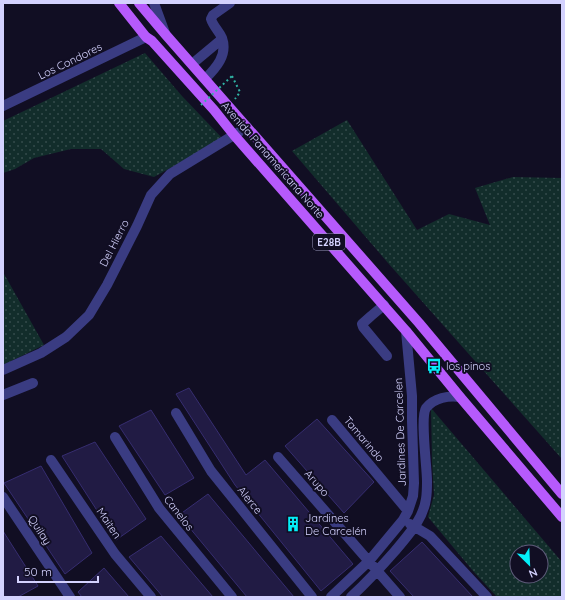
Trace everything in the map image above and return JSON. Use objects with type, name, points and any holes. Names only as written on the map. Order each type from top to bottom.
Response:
[{"type":"main road","name":"Avenida Panamericana Norte","points":[[119,3],[146,37],[152,41],[214,110],[406,330],[460,397],[562,517]]},
{"type":"main road","name":"Avenida Panamericana Norte","points":[[139,3],[418,323],[562,494]]},
{"type":"street","points":[[154,3],[166,35]]},
{"type":"street","points":[[205,80],[221,60],[223,50],[222,39],[211,19],[213,15],[230,3]]},
{"type":"street","name":"Los Condores","points":[[3,106],[146,37]]},
{"type":"street","points":[[192,64],[222,39]]},
{"type":"street","name":"Del Hierro","points":[[3,370],[41,353],[66,337],[89,315],[137,226],[151,195],[170,174],[247,127]]},
{"type":"street","points":[[384,305],[362,324],[387,356]]},
{"type":"street","name":"Jardines De Carcelen","points":[[331,597],[369,562],[406,516],[413,496],[412,396],[406,330]]},
{"type":"street","points":[[3,395],[33,383]]},
{"type":"street","points":[[351,597],[378,572],[415,528],[422,515],[426,500],[427,481],[424,421],[426,408],[433,402],[445,397],[460,397]]},
{"type":"street","name":"Alerce","points":[[176,413],[212,471],[312,597]]},
{"type":"street","name":"Tamarindo","points":[[332,420],[415,528],[430,536],[487,597]]},
{"type":"street","name":"Canelos","points":[[115,437],[159,508],[232,597]]},
{"type":"street","name":"Arupo","points":[[278,457],[400,597]]},
{"type":"street","name":"Maiten","points":[[51,460],[115,554],[151,597]]},
{"type":"street","name":"Quilay","points":[[3,497],[70,597]]},
{"type":"path","points":[[201,105],[232,76],[240,92]]},
{"type":"green space","points":[[145,53],[182,96],[223,139],[154,177],[124,169],[101,149],[71,149],[34,158],[15,169],[3,173],[3,121]]},
{"type":"green space","points":[[347,120],[417,230],[449,214],[490,225],[475,188],[513,177],[562,178],[562,459],[388,263],[292,151]]},
{"type":"green space","points":[[3,272],[44,345],[3,365]]},
{"type":"green space","points":[[431,408],[547,544],[509,544],[509,584],[549,584],[549,547],[562,562],[562,597],[497,597],[428,517],[434,495]]},
{"type":"building","name":"Jardines De Carcelén","points":[[189,388],[246,475],[265,460],[353,564],[321,591],[235,485],[176,394]]},
{"type":"building","points":[[151,410],[194,478],[165,495],[119,426]]},
{"type":"building","name":"Jardines De Carcelén","points":[[317,419],[374,482],[344,513],[285,446]]},
{"type":"building","points":[[95,442],[146,519],[116,540],[62,456]]},
{"type":"building","points":[[41,466],[92,553],[65,574],[4,483]]},
{"type":"building","points":[[208,494],[294,597],[247,597],[179,515]]},
{"type":"building","points":[[3,531],[38,586],[18,597],[3,597]]},
{"type":"building","points":[[161,536],[213,597],[163,597],[129,557]]},
{"type":"building","points":[[422,542],[473,597],[414,597],[390,571]]},
{"type":"building","points":[[104,568],[129,597],[82,597],[78,592]]},
{"type":"place","name":"los pinos","points":[[434,366]]},
{"type":"place","name":"Jardines De Carcelén","points":[[293,524]]}]
